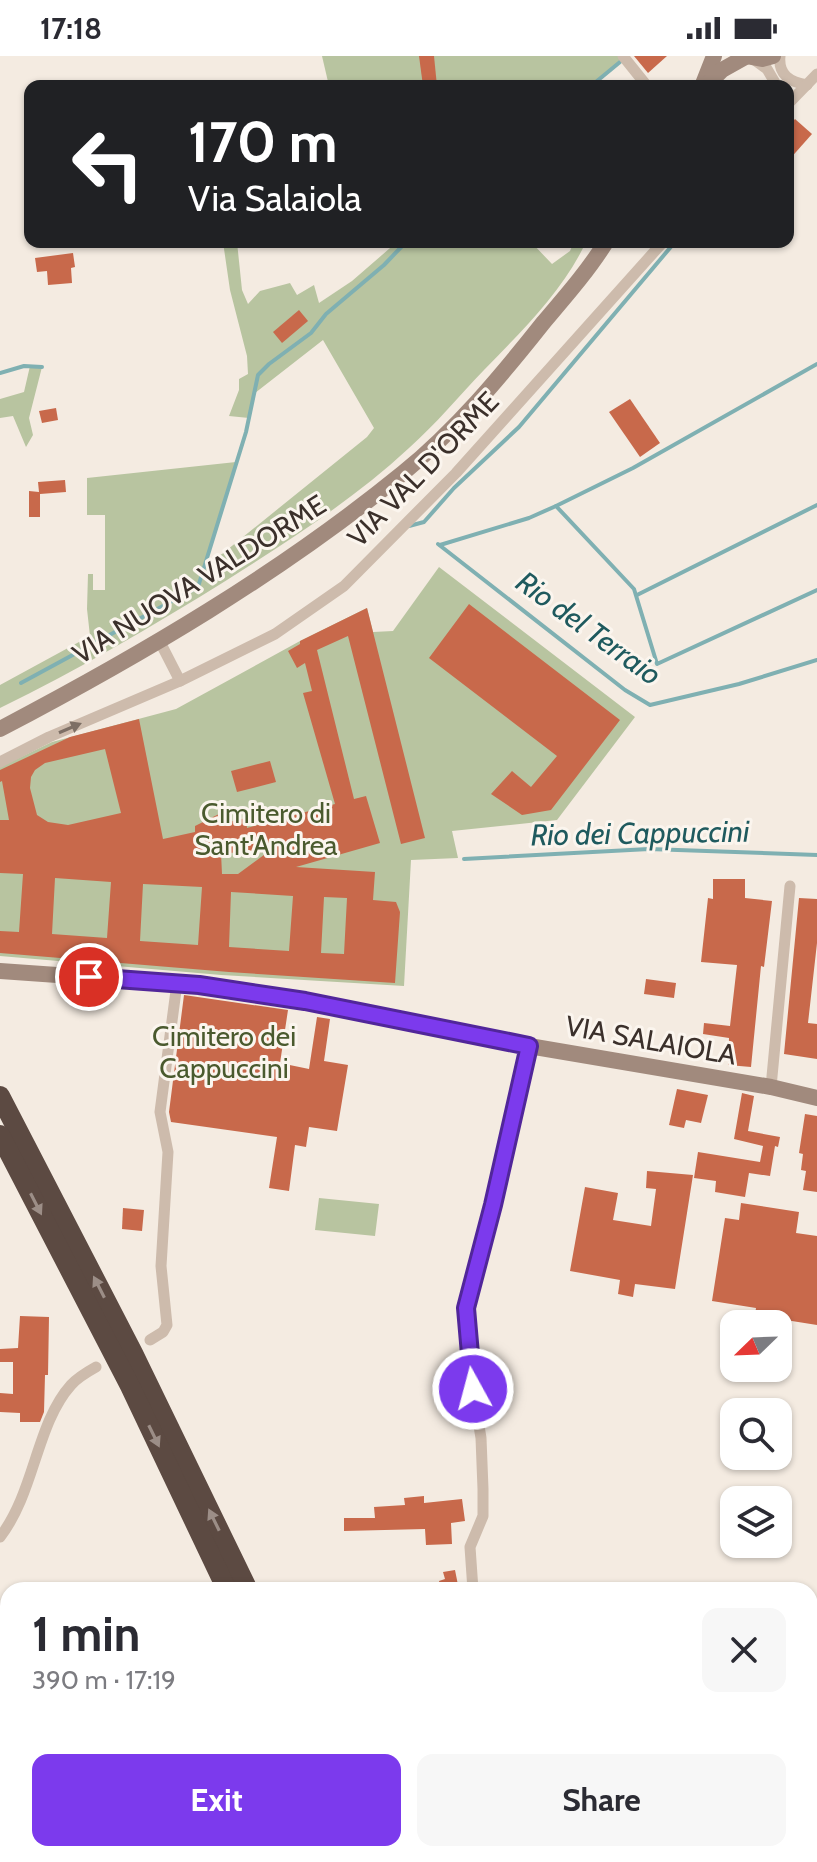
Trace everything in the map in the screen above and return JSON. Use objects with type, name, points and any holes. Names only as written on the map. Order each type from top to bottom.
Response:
[{"type":"highway","points":[[0,1096],[133,1353],[244,1582]]},
{"type":"highway","points":[[0,1135],[130,1386],[223,1582]]},
{"type":"main road","points":[[706,80],[714,56]]},
{"type":"main road","points":[[711,80],[722,70],[748,57],[773,56]]},
{"type":"main road","name":"VIA NUOVA VALDORME","points":[[0,729],[159,640],[298,553],[404,472],[464,415],[514,360],[601,248]]},
{"type":"main road","name":"VIA SALAIOLA","points":[[0,971],[177,983],[305,1001],[529,1046],[771,1087],[817,1098]]},
{"type":"street","points":[[623,56],[642,80]]},
{"type":"street","points":[[780,56],[782,71],[786,78],[792,80]]},
{"type":"street","points":[[748,57],[767,69],[773,80]]},
{"type":"street","points":[[794,98],[817,74]]},
{"type":"street","points":[[794,81],[807,85]]},
{"type":"street","name":"VIA VAL D'ORME","points":[[0,762],[49,737],[180,681],[275,634],[344,586],[456,473],[658,248]]},
{"type":"street","points":[[159,640],[180,681]]},
{"type":"street","points":[[771,1087],[790,886]]},
{"type":"street","points":[[150,1340],[163,1332],[167,1325],[161,1266],[168,1152],[160,1105],[177,983]]},
{"type":"street","points":[[472,1582],[470,1547],[483,1516],[483,1489],[481,1438],[469,1365],[466,1308],[529,1046]]},
{"type":"street","points":[[0,1537],[18,1510],[42,1441],[63,1396],[76,1379],[96,1367]]},
{"type":"green space","points":[[322,56],[619,56],[620,62],[598,80],[328,80]]},
{"type":"green space","points":[[224,248],[238,248],[242,290],[248,304],[260,291],[290,283],[297,295],[314,285],[319,303],[352,281],[390,248],[537,248],[552,264],[571,248],[583,248],[554,294],[527,325],[429,429],[366,485],[298,534],[199,597],[87,663],[0,708],[0,685],[90,636],[88,574],[93,574],[93,590],[105,590],[105,515],[87,515],[87,478],[236,462],[206,562],[222,554],[367,437],[374,428],[323,340],[255,393],[249,418],[229,416],[239,390],[239,379],[248,374],[247,356],[230,290]]},
{"type":"green space","points":[[30,366],[42,367],[29,418],[33,435],[26,447],[13,416],[0,418],[0,399],[24,392]]},
{"type":"green space","name":"Cimitero di Sant'Andrea","points":[[439,567],[635,717],[557,820],[452,831],[458,858],[411,860],[404,986],[221,975],[0,956],[0,767],[52,742],[176,709],[367,608],[373,632],[393,631]]},
{"type":"green space","points":[[319,1198],[379,1204],[375,1236],[315,1230]]},
{"type":"building","points":[[419,56],[434,56],[436,80],[422,80]]},
{"type":"building","points":[[634,56],[667,56],[648,73]]},
{"type":"building","points":[[794,120],[812,134],[794,154]]},
{"type":"building","points":[[73,253],[75,267],[71,268],[72,283],[48,285],[47,271],[37,272],[35,258]]},
{"type":"building","points":[[299,310],[308,321],[282,343],[273,332]]},
{"type":"building","points":[[630,399],[660,443],[640,457],[609,412]]},
{"type":"building","points":[[56,408],[58,420],[42,423],[39,411]]},
{"type":"building","points":[[65,480],[66,492],[40,494],[40,517],[29,517],[29,491],[39,492],[38,482]]},
{"type":"building","points":[[469,604],[620,720],[551,810],[522,815],[491,794],[512,771],[531,787],[557,756],[429,658]]},
{"type":"building","points":[[367,608],[425,838],[401,844],[348,636],[317,650],[354,799],[366,796],[380,843],[296,867],[375,872],[373,900],[396,902],[400,912],[395,983],[0,953],[0,931],[19,932],[23,874],[0,873],[0,820],[9,820],[0,770],[70,737],[139,719],[163,839],[195,832],[195,826],[221,813],[225,823],[246,818],[247,828],[335,804],[303,693],[312,691],[305,663],[297,668],[288,651],[300,641]],"holes":[[[105,749],[121,813],[68,825],[48,822],[37,815],[30,788],[31,777],[45,763]],[[268,852],[238,874],[222,874],[221,853]],[[55,878],[111,882],[107,938],[52,934]],[[143,884],[202,887],[198,945],[140,941]],[[231,892],[293,896],[289,951],[229,947]],[[324,897],[347,898],[344,954],[321,953]]]},
{"type":"building","points":[[270,761],[276,782],[237,792],[231,771]]},
{"type":"building","points":[[713,879],[745,879],[745,898],[772,901],[764,967],[761,966],[751,1067],[728,1065],[729,1038],[703,1034],[704,1023],[730,1026],[737,965],[701,962],[708,898],[713,899]]},
{"type":"building","points":[[799,898],[817,899],[817,943],[808,1023],[817,1024],[817,1059],[784,1054]]},
{"type":"building","points":[[646,979],[676,983],[674,998],[644,994]]},
{"type":"building","name":"Cimitero dei Cappuccini","points":[[184,995],[288,1010],[280,1063],[309,1069],[317,1017],[330,1019],[324,1061],[348,1065],[337,1131],[309,1127],[306,1147],[295,1145],[289,1191],[269,1188],[277,1137],[171,1122],[169,1112]]},
{"type":"building","points":[[677,1089],[708,1095],[701,1123],[686,1120],[684,1128],[669,1125]]},
{"type":"building","points":[[742,1093],[754,1096],[748,1131],[780,1137],[778,1147],[775,1146],[770,1176],[749,1173],[745,1197],[715,1192],[716,1181],[694,1178],[698,1152],[760,1162],[763,1146],[734,1139]]},
{"type":"building","points":[[805,1114],[817,1116],[817,1192],[803,1190],[806,1171],[801,1170],[803,1154],[799,1153]]},
{"type":"building","points":[[647,1171],[693,1175],[675,1289],[635,1284],[633,1297],[618,1294],[620,1280],[570,1271],[585,1187],[618,1193],[613,1220],[651,1226],[656,1189],[646,1188]]},
{"type":"building","points":[[741,1203],[799,1212],[796,1233],[817,1236],[817,1325],[792,1321],[792,1310],[756,1310],[712,1301],[725,1218],[739,1220]]},
{"type":"building","points":[[123,1208],[144,1210],[142,1231],[122,1229]]},
{"type":"building","points":[[20,1316],[49,1317],[48,1375],[45,1375],[44,1412],[40,1422],[20,1422],[20,1413],[0,1412],[0,1393],[13,1394],[13,1362],[0,1362],[0,1349],[18,1348]]},
{"type":"building","points":[[424,1496],[424,1503],[462,1499],[465,1521],[451,1523],[452,1544],[426,1545],[425,1529],[344,1531],[344,1518],[375,1518],[374,1507],[405,1505],[404,1498]]},
{"type":"building","points":[[455,1570],[457,1582],[439,1582],[445,1579],[443,1572]]},
{"type":"waterway","points":[[598,80],[620,62]]},
{"type":"waterway","points":[[21,683],[198,587],[246,432],[258,375],[311,333],[326,314],[400,248]]},
{"type":"waterway","points":[[409,526],[424,522],[454,488],[519,427],[670,248]]},
{"type":"waterway","points":[[440,545],[529,518],[556,506],[633,468],[817,364]]},
{"type":"waterway","points":[[0,373],[24,366],[42,367]]},
{"type":"waterway","points":[[637,595],[817,505]]},
{"type":"waterway","points":[[556,506],[634,589],[657,664],[817,590]]},
{"type":"waterway","name":"Rio del Terraio","points":[[438,544],[625,690],[650,705],[739,684],[817,660]]},
{"type":"waterway","name":"Rio dei Cappuccini","points":[[464,859],[649,849],[817,855]]},
{"type":"route","points":[[89,977],[199,985],[305,1001],[529,1046],[466,1308],[473,1389]]}]
